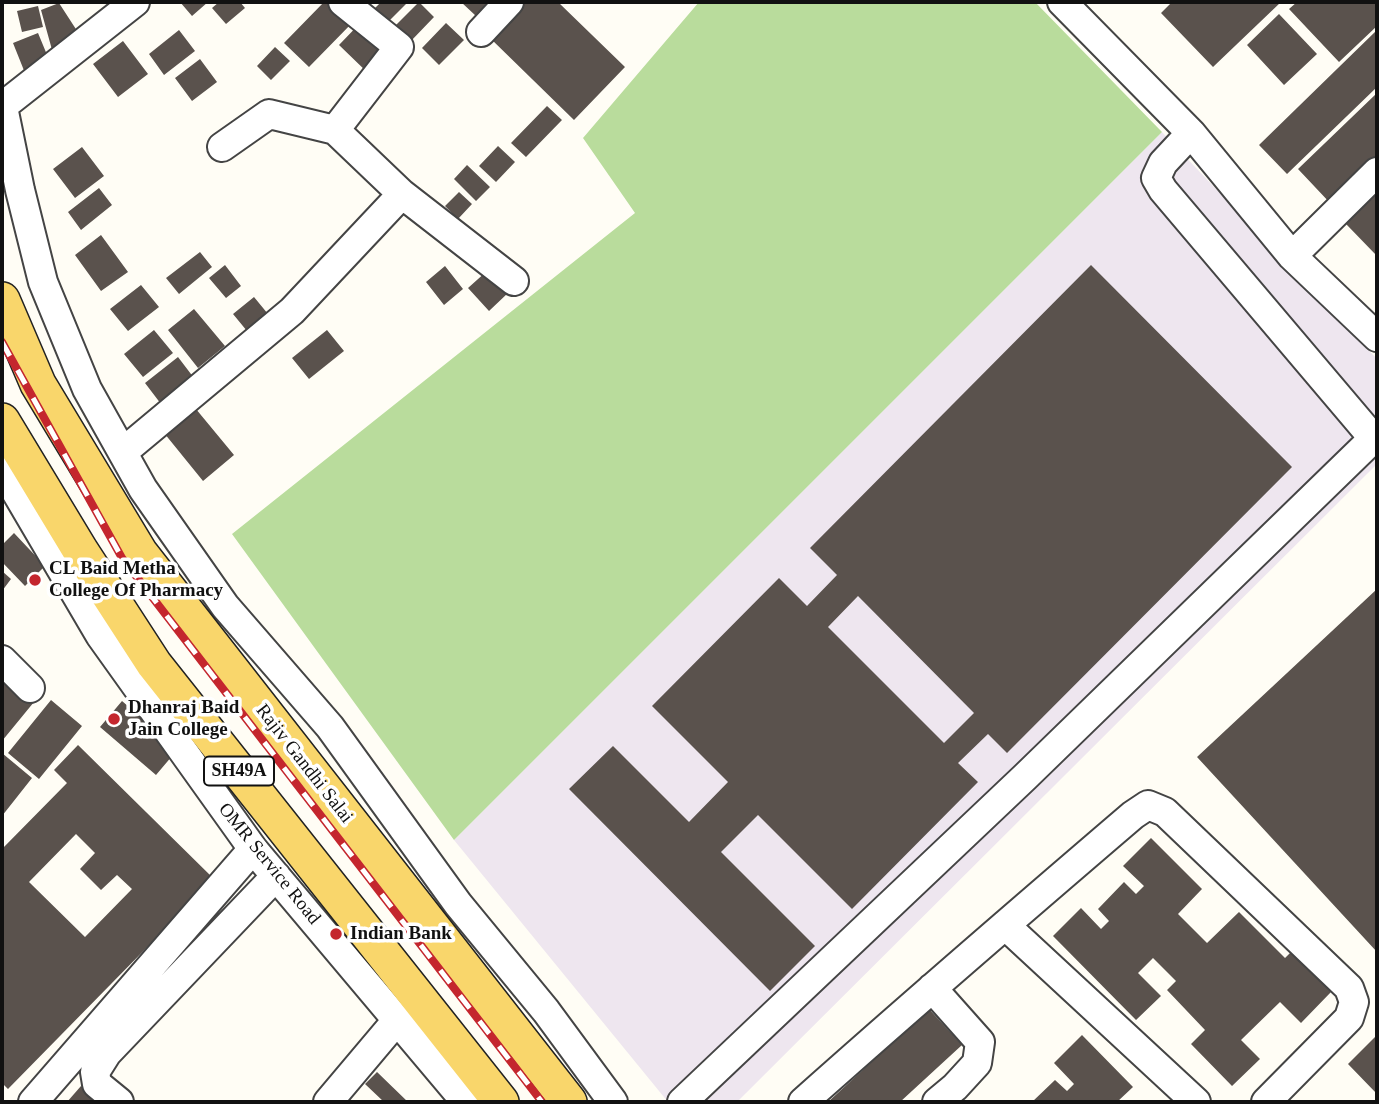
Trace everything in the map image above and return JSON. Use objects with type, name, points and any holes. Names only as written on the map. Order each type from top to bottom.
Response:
[{"type":"main road","name":"Rajiv Gandhi Salai","points":[[2,300],[38,384],[140,553],[569,1102]]},
{"type":"main road","name":"SH49A","points":[[2,421],[80,550],[154,664],[501,1102]]},
{"type":"street","points":[[135,2],[2,104],[19,190],[43,282],[87,389],[143,489],[225,606],[330,727],[458,904],[545,1011],[612,1102]]},
{"type":"street","points":[[335,130],[399,47],[343,2]]},
{"type":"street","points":[[481,32],[509,2]]},
{"type":"street","points":[[1062,2],[1192,133],[1292,256],[1376,334]]},
{"type":"street","points":[[222,146],[269,114],[335,130],[402,194],[514,281]]},
{"type":"street","points":[[682,1102],[1015,787],[1375,437],[1163,190],[1156,178],[1163,163],[1192,133]]},
{"type":"street","points":[[1292,256],[1377,172]]},
{"type":"street","points":[[123,452],[292,311],[402,194]]},
{"type":"street","name":"OMR Service Road","points":[[2,468],[100,635],[253,849],[466,1102]]},
{"type":"street","points":[[2,660],[30,688]]},
{"type":"street","points":[[803,1102],[971,952],[1006,926],[1133,814],[1149,805],[1165,812],[1349,988],[1354,1002],[1349,1018],[1266,1102]]},
{"type":"street","points":[[33,1102],[253,849]]},
{"type":"street","points":[[119,1102],[97,1084],[95,1072],[107,1054],[276,876]]},
{"type":"street","points":[[1006,926],[1196,1102]]},
{"type":"street","points":[[932,988],[980,1042],[977,1063],[937,1102]]},
{"type":"street","points":[[328,1102],[398,1019]]},
{"type":"shaded area","points":[[1162,132],[1377,359],[1377,464],[737,1102],[668,1102],[454,840]]},
{"type":"green space","points":[[699,2],[1035,2],[1162,132],[454,840],[232,534],[635,213],[583,138]]},
{"type":"building","points":[[180,2],[208,2],[192,16]]},
{"type":"building","points":[[219,2],[240,2],[245,8],[226,24],[212,8]]},
{"type":"building","points":[[324,2],[334,2],[354,21],[309,67],[284,43]]},
{"type":"building","points":[[381,2],[408,2],[386,24],[372,11]]},
{"type":"building","points":[[419,2],[434,17],[410,42],[394,27]]},
{"type":"building","points":[[461,2],[490,2],[476,16]]},
{"type":"building","points":[[524,2],[558,2],[625,67],[574,120],[490,38]]},
{"type":"building","points":[[1172,2],[1281,2],[1213,67],[1161,13]]},
{"type":"building","points":[[1297,2],[1377,2],[1377,26],[1339,62],[1289,9]]},
{"type":"building","points":[[59,3],[83,40],[54,57],[41,10]]},
{"type":"building","points":[[38,6],[43,27],[22,32],[17,11]]},
{"type":"building","points":[[1279,14],[1317,54],[1284,85],[1247,45]]},
{"type":"building","points":[[364,19],[394,48],[369,74],[339,45]]},
{"type":"building","points":[[446,23],[464,40],[439,65],[422,48]]},
{"type":"building","points":[[179,30],[195,51],[164,75],[149,54]]},
{"type":"building","points":[[1377,30],[1377,87],[1287,174],[1259,145]]},
{"type":"building","points":[[38,33],[50,62],[25,73],[13,43]]},
{"type":"building","points":[[123,41],[148,74],[118,97],[93,64]]},
{"type":"building","points":[[275,47],[290,61],[271,80],[257,66]]},
{"type":"building","points":[[200,59],[217,82],[192,101],[175,78]]},
{"type":"building","points":[[1377,93],[1377,159],[1331,204],[1298,169]]},
{"type":"building","points":[[547,106],[562,120],[526,157],[511,143]]},
{"type":"building","points":[[498,146],[515,162],[496,182],[479,166]]},
{"type":"building","points":[[82,147],[104,176],[75,198],[53,169]]},
{"type":"building","points":[[467,165],[490,187],[476,201],[454,179]]},
{"type":"building","points":[[99,188],[112,205],[81,230],[68,212]]},
{"type":"building","points":[[459,192],[472,204],[458,219],[445,206]]},
{"type":"building","points":[[1377,193],[1377,256],[1346,224]]},
{"type":"building","points":[[101,235],[128,272],[101,291],[75,255]]},
{"type":"building","points":[[200,252],[212,267],[179,294],[166,278]]},
{"type":"building","points":[[225,265],[241,286],[226,298],[209,278]]},
{"type":"building","points":[[1091,265],[1292,467],[1007,753],[988,734],[958,763],[978,782],[852,909],[758,815],[721,852],[815,946],[770,991],[569,789],[613,746],[689,822],[728,782],[652,706],[779,578],[807,606],[837,575],[810,548]],"holes":[[[858,596],[974,713],[944,743],[828,627]]]},
{"type":"building","points":[[445,266],[463,289],[444,305],[426,282]]},
{"type":"building","points":[[487,271],[508,293],[489,311],[468,288]]},
{"type":"building","points":[[141,285],[159,307],[128,331],[110,309]]},
{"type":"building","points":[[254,297],[268,314],[247,331],[233,314]]},
{"type":"building","points":[[194,309],[225,346],[198,368],[168,330]]},
{"type":"building","points":[[154,330],[173,353],[143,377],[124,354]]},
{"type":"building","points":[[327,330],[344,351],[309,379],[292,358]]},
{"type":"building","points":[[178,357],[194,378],[161,404],[145,383]]},
{"type":"building","points":[[191,403],[234,455],[203,481],[160,428]]},
{"type":"building","points":[[14,533],[45,566],[25,586],[2,562],[2,545]]},
{"type":"building","points":[[2,571],[11,579],[2,591]]},
{"type":"building","points":[[1377,589],[1377,952],[1197,757]]},
{"type":"building","points":[[6,679],[34,702],[2,741],[2,685]]},
{"type":"building","points":[[51,700],[82,726],[39,779],[8,753]]},
{"type":"building","points":[[122,701],[178,749],[156,775],[100,727]]},
{"type":"building","points":[[78,745],[214,879],[8,1089],[2,1083],[2,849],[67,783],[54,770]],"holes":[[[76,834],[95,853],[80,869],[101,890],[117,875],[132,889],[85,937],[29,882]]]},
{"type":"building","points":[[2,753],[32,778],[2,816]]},
{"type":"building","points":[[1151,838],[1202,889],[1178,914],[1207,943],[1239,912],[1285,958],[1291,952],[1331,992],[1301,1023],[1280,1002],[1241,1040],[1260,1059],[1232,1086],[1191,1044],[1205,1030],[1167,990],[1176,981],[1153,958],[1138,973],[1161,996],[1136,1020],[1053,936],[1081,908],[1101,929],[1109,921],[1098,909],[1124,882],[1136,894],[1144,886],[1123,866]]},
{"type":"building","points":[[929,1009],[962,1045],[900,1102],[828,1102]]},
{"type":"building","points":[[1082,1035],[1133,1087],[1117,1102],[1032,1102],[1055,1080],[1067,1091],[1074,1084],[1054,1063]]},
{"type":"building","points":[[1377,1035],[1377,1094],[1348,1064]]},
{"type":"building","points":[[377,1072],[408,1102],[384,1102],[365,1084]]},
{"type":"building","points":[[81,1086],[100,1102],[67,1102]]},
{"type":"railway","points":[[2,342],[122,558],[542,1102]]},
{"type":"place","name":"CL Baid Metha College Of Pharmacy","points":[[35,580]]},
{"type":"place","name":"Dhanraj Baid Jain College","points":[[114,719]]},
{"type":"place","name":"Indian Bank","points":[[336,934]]}]
